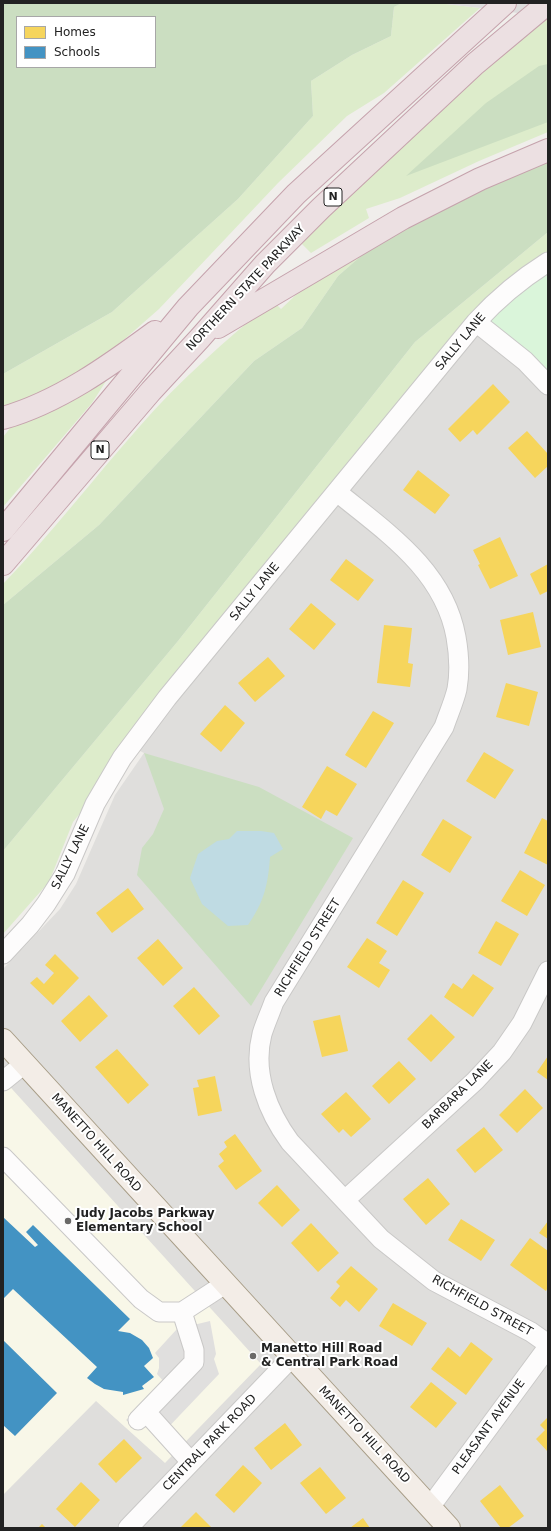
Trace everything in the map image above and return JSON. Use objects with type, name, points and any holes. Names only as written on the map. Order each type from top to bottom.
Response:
[{"type":"highway","name":"N","points":[[3,530],[188,307],[296,194],[505,3]]},
{"type":"highway","name":"NORTHERN STATE PARKWAY","points":[[3,564],[151,391],[265,264],[321,208],[475,64],[548,3]]},
{"type":"highway","points":[[200,338],[402,218],[480,179],[548,150]]},
{"type":"highway","points":[[3,418],[68,390],[124,355],[188,307]]},
{"type":"main road","name":"MANETTO HILL ROAD","points":[[3,1040],[449,1528]]},
{"type":"street","name":"SALLY LANE","points":[[3,954],[38,914],[65,874],[95,804],[122,758],[167,698],[476,322],[492,305],[523,278],[548,262]]},
{"type":"street","points":[[476,322],[525,361],[548,385]]},
{"type":"street","name":"RICHFIELD STREET","points":[[337,492],[391,535],[428,573],[448,608],[453,620],[459,656],[457,689],[444,727],[274,1002],[262,1035],[260,1058],[261,1079],[267,1104],[278,1125],[290,1142],[381,1239],[434,1281],[531,1332],[548,1344]]},
{"type":"street","name":"BARBARA LANE","points":[[345,1200],[475,1081],[502,1052],[522,1023],[548,971]]},
{"type":"street","points":[[3,1082],[24,1064]]},
{"type":"street","points":[[3,1157],[141,1299],[159,1312],[182,1312],[226,1284]]},
{"type":"street","points":[[182,1312],[194,1350],[194,1362],[142,1416],[191,1462]]},
{"type":"street","name":"PLEASANT AVENUE","points":[[430,1507],[548,1347]]},
{"type":"street","name":"CENTRAL PARK ROAD","points":[[128,1528],[292,1357]]},
{"type":"shaded area","points":[[548,267],[548,1528],[3,1528],[3,969],[60,909],[76,884],[115,795],[144,753],[134,748],[481,322]]},
{"type":"shaded area","name":"Judy Jacobs Parkway Elementary School","points":[[3,1079],[261,1364],[165,1463],[96,1401],[3,1495]]},
{"type":"shaded area","points":[[210,1321],[216,1354],[214,1359],[219,1374],[160,1436],[148,1422],[139,1430],[126,1420],[166,1384],[157,1374],[159,1368],[159,1358],[155,1353],[177,1329]]},
{"type":"green space","points":[[3,3],[402,3],[394,7],[391,36],[352,55],[311,81],[313,116],[238,199],[112,312],[3,374]]},
{"type":"green space","points":[[402,3],[438,3],[480,8],[384,93],[347,116],[278,183],[159,309],[110,352],[52,389],[3,409],[3,374],[112,312],[238,199],[313,116],[311,81],[352,55],[391,36],[394,7]]},
{"type":"green space","points":[[548,17],[548,132],[479,161],[400,198],[366,209],[369,218],[311,253],[301,243],[422,127],[484,71]]},
{"type":"green space","points":[[548,64],[548,122],[406,176],[486,103],[539,66]]},
{"type":"green space","points":[[548,161],[548,232],[415,342],[178,641],[3,851],[3,605],[99,525],[254,361],[302,328],[338,276],[384,236],[466,192]]},
{"type":"green space","points":[[548,232],[548,267],[481,322],[73,822],[49,882],[3,934],[3,851],[178,641],[415,342]]},
{"type":"green space","points":[[384,236],[338,276],[302,328],[254,361],[99,525],[3,605],[3,584],[38,546],[155,409],[187,377],[273,301],[281,309],[327,265]]},
{"type":"green space","points":[[548,267],[548,382],[481,322]]},
{"type":"green space","points":[[115,367],[92,403],[3,507],[3,437],[15,422]]},
{"type":"green space","points":[[144,753],[259,787],[353,838],[251,1006],[137,875],[142,848],[153,834],[164,809]]},
{"type":"water","points":[[237,831],[261,831],[274,833],[283,849],[270,857],[264,893],[258,909],[248,925],[228,926],[202,904],[190,878],[198,854],[217,841],[229,839]]},
{"type":"pier","points":[[438,3],[548,3],[548,17],[480,8]]},
{"type":"building: Homes","points":[[493,384],[510,402],[477,435],[473,430],[460,442],[448,429]]},
{"type":"building: Homes","points":[[527,431],[548,454],[548,466],[535,478],[508,448]]},
{"type":"building: Homes","points":[[418,470],[450,495],[435,514],[403,490]]},
{"type":"building: Homes","points":[[500,537],[518,576],[490,589],[478,565],[480,564],[473,550]]},
{"type":"building: Homes","points":[[346,559],[374,580],[358,601],[330,580]]},
{"type":"building: Homes","points":[[548,564],[548,591],[540,595],[530,574]]},
{"type":"building: Homes","points":[[311,603],[336,624],[314,650],[289,629]]},
{"type":"building: Homes","points":[[533,612],[541,647],[508,655],[500,620]]},
{"type":"building: Homes","points":[[384,625],[412,628],[408,663],[413,664],[410,687],[377,683]]},
{"type":"building: Homes","points":[[268,657],[285,676],[255,702],[238,683]]},
{"type":"building: Homes","points":[[506,683],[538,692],[529,726],[496,717]]},
{"type":"building: Homes","points":[[225,705],[245,723],[221,752],[200,734]]},
{"type":"building: Homes","points":[[373,711],[394,723],[366,768],[345,755]]},
{"type":"building: Homes","points":[[484,752],[514,770],[495,799],[466,781]]},
{"type":"building: Homes","points":[[327,766],[357,784],[337,816],[326,810],[321,819],[302,807]]},
{"type":"building: Homes","points":[[542,818],[548,821],[548,865],[524,853]]},
{"type":"building: Homes","points":[[443,819],[472,837],[450,873],[421,855]]},
{"type":"building: Homes","points":[[520,870],[545,885],[527,916],[501,901]]},
{"type":"building: Homes","points":[[403,880],[424,893],[397,936],[376,923]]},
{"type":"building: Homes","points":[[128,888],[144,909],[112,933],[96,913]]},
{"type":"building: Homes","points":[[496,921],[519,934],[501,966],[478,953]]},
{"type":"building: Homes","points":[[367,938],[387,951],[379,963],[390,970],[379,988],[347,967]]},
{"type":"building: Homes","points":[[158,939],[183,968],[163,986],[137,958]]},
{"type":"building: Homes","points":[[55,954],[79,978],[53,1005],[30,983],[37,977],[44,984],[54,973],[45,965]]},
{"type":"building: Homes","points":[[473,974],[494,988],[473,1017],[444,997],[453,983],[462,989]]},
{"type":"building: Homes","points":[[194,987],[220,1016],[199,1035],[173,1006]]},
{"type":"building: Homes","points":[[89,995],[108,1016],[80,1042],[61,1021]]},
{"type":"building: Homes","points":[[431,1014],[455,1037],[431,1062],[407,1039]]},
{"type":"building: Homes","points":[[340,1015],[348,1051],[322,1057],[313,1021]]},
{"type":"building: Homes","points":[[117,1049],[149,1085],[128,1104],[95,1067]]},
{"type":"building: Homes","points":[[548,1056],[548,1080],[537,1072]]},
{"type":"building: Homes","points":[[399,1061],[416,1079],[389,1104],[372,1086]]},
{"type":"building: Homes","points":[[215,1076],[222,1111],[198,1116],[193,1088],[199,1087],[197,1080]]},
{"type":"building: Homes","points":[[525,1089],[543,1108],[517,1133],[499,1115]]},
{"type":"building: Homes","points":[[346,1092],[371,1119],[351,1137],[343,1129],[339,1133],[321,1114]]},
{"type":"building: Homes","points":[[484,1127],[503,1150],[475,1173],[456,1150]]},
{"type":"building: Homes","points":[[235,1134],[262,1171],[236,1190],[218,1166],[224,1161],[219,1154],[227,1147],[224,1142]]},
{"type":"building: Homes","points":[[428,1178],[450,1204],[426,1225],[403,1199]]},
{"type":"building: Homes","points":[[277,1185],[300,1210],[282,1227],[258,1203]]},
{"type":"building: Homes","points":[[461,1219],[495,1240],[481,1261],[448,1240]]},
{"type":"building: Homes","points":[[548,1221],[548,1239],[539,1233]]},
{"type":"building: Homes","points":[[311,1223],[339,1253],[318,1272],[291,1243]]},
{"type":"building: Homes","points":[[530,1238],[548,1251],[548,1287],[546,1291],[510,1265]]},
{"type":"building: Homes","points":[[351,1266],[378,1289],[359,1312],[346,1300],[340,1307],[330,1298],[340,1286],[336,1282]]},
{"type":"building: Homes","points":[[393,1303],[427,1323],[412,1346],[379,1326]]},
{"type":"building: Homes","points":[[471,1342],[493,1359],[466,1395],[431,1369],[448,1347],[460,1357]]},
{"type":"building: Homes","points":[[431,1382],[457,1403],[436,1428],[410,1407]]},
{"type":"building: Homes","points":[[548,1417],[548,1452],[536,1439],[545,1430],[540,1425]]},
{"type":"building: Homes","points":[[285,1423],[302,1445],[271,1470],[254,1448]]},
{"type":"building: Homes","points":[[124,1439],[142,1458],[116,1483],[98,1464]]},
{"type":"building: Homes","points":[[243,1465],[262,1483],[234,1513],[215,1495]]},
{"type":"building: Homes","points":[[320,1467],[346,1498],[326,1514],[300,1483]]},
{"type":"building: Homes","points":[[81,1482],[100,1500],[75,1527],[56,1509]]},
{"type":"building: Homes","points":[[500,1485],[524,1516],[508,1528],[501,1528],[480,1501]]},
{"type":"building: Homes","points":[[196,1512],[212,1528],[180,1528]]},
{"type":"building: Homes","points":[[363,1518],[370,1528],[350,1528]]},
{"type":"building: Homes","points":[[42,1524],[46,1528],[38,1528]]},
{"type":"building: Schools","points":[[3,1217],[35,1247],[38,1245],[26,1232],[33,1225],[130,1319],[118,1331],[130,1333],[142,1340],[149,1348],[153,1358],[144,1366],[154,1377],[142,1386],[144,1389],[123,1395],[123,1392],[104,1389],[95,1384],[87,1378],[97,1367],[13,1289],[3,1299]]},
{"type":"building: Schools","points":[[3,1340],[57,1393],[15,1436],[3,1425]]},
{"type":"place","name":"Judy Jacobs Parkway Elementary School","points":[[68,1221]]},
{"type":"place","name":"Manetto Hill Road & Central Park Road","points":[[253,1356]]}]
